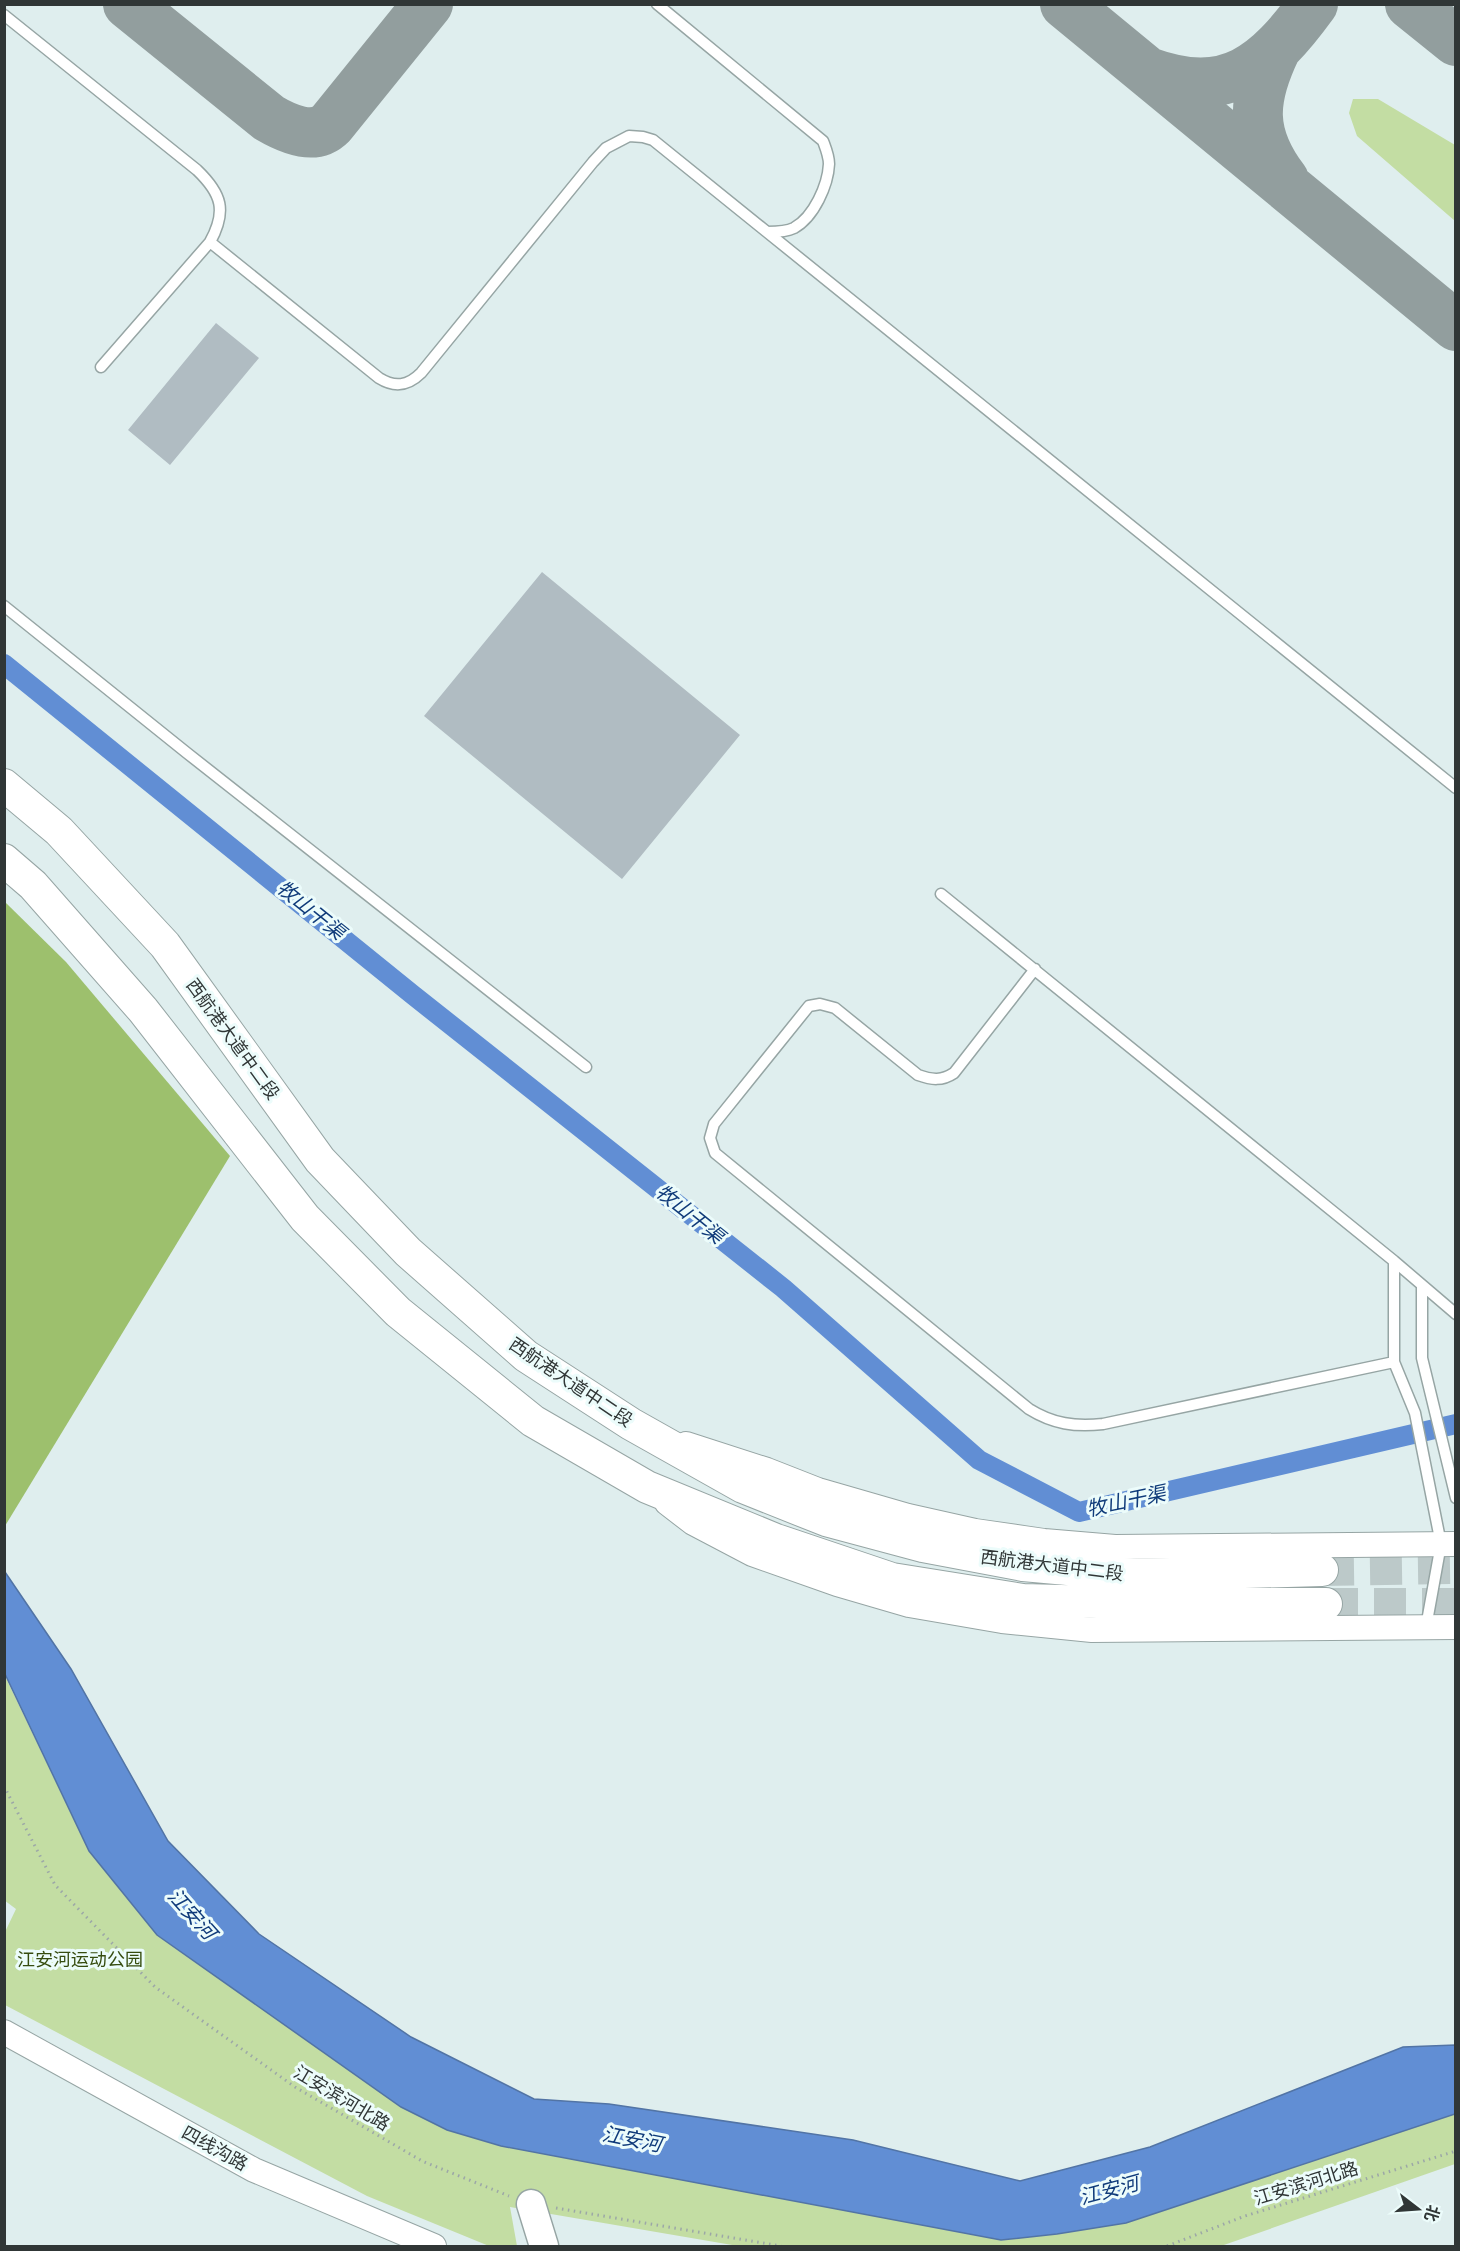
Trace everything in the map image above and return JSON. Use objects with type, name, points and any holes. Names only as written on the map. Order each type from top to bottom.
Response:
[{"type":"main road","name":"西航港大道中二段","points":[[4,785],[59,831],[165,945],[320,1160],[408,1252],[526,1356],[645,1431],[743,1487],[826,1520],[923,1546],[1023,1565],[1134,1575],[1322,1570]]},
{"type":"main road","name":"西航港大道中二段","points":[[4,860],[33,885],[142,1010],[305,1218],[398,1312],[533,1421],[646,1487],[776,1540],[892,1579],[1023,1600],[1171,1604],[1326,1604]]},
{"type":"main road","points":[[531,2204],[544,2247]]},
{"type":"street","points":[[645,1431],[767,1470],[818,1490],[908,1516],[975,1531],[1044,1542],[1115,1547],[1448,1544]]},
{"type":"street","points":[[646,1487],[693,1523],[752,1554],[837,1584],[909,1605],[1002,1621],[1092,1630],[1455,1627]]},
{"type":"street","name":"四线沟路","points":[[4,2032],[254,2170],[434,2247]]},
{"type":"lane","points":[[657,4],[823,141],[829,166],[818,200],[804,220],[795,228],[767,232]]},
{"type":"lane","points":[[4,15],[206,179],[214,188],[221,208],[219,226],[210,242],[101,367]]},
{"type":"lane","points":[[210,242],[379,378],[394,385],[402,385],[415,380],[606,148],[628,136],[653,140],[1455,788]]},
{"type":"lane","points":[[4,606],[187,753],[586,1066]]},
{"type":"lane","points":[[941,894],[1394,1261],[1455,1314]]},
{"type":"lane","points":[[1035,969],[954,1073],[946,1078],[929,1079],[918,1075],[835,1008],[820,1004],[809,1006],[714,1124],[710,1138],[715,1153],[1029,1409],[1059,1423],[1076,1426],[1103,1424],[1394,1362]]},
{"type":"lane","points":[[1394,1261],[1394,1362],[1415,1413],[1425,1466],[1448,1544],[1426,1628]]},
{"type":"lane","points":[[1422,1286],[1422,1358],[1455,1498]]},
{"type":"path","name":"江安滨河北路","points":[[4,1786],[55,1885],[155,1987],[296,2087],[413,2156],[531,2204],[781,2247]]},
{"type":"path","name":"江安滨河北路","points":[[1167,2247],[1245,2216],[1455,2151]]},
{"type":"green space","points":[[1353,99],[1378,99],[1455,145],[1455,221],[1357,136],[1349,113]]},
{"type":"green space","points":[[5,902],[66,962],[230,1156],[5,1526]]},
{"type":"green space","name":"江安河运动公园","points":[[4,1674],[89,1851],[157,1935],[401,2107],[447,2130],[501,2146],[1001,2240],[1126,2223],[1455,2114],[1455,2164],[1221,2246],[738,2246],[510,2207],[517,2246],[489,2246],[367,2196],[5,2005],[5,1932],[16,1909],[4,1900]]},
{"type":"water","name":"江安河","points":[[5,1572],[71,1669],[168,1841],[259,1934],[411,2037],[534,2099],[609,2104],[853,2140],[1020,2181],[1150,2147],[1403,2047],[1455,2045],[1455,2114],[1126,2223],[1001,2240],[501,2146],[447,2130],[401,2107],[157,1935],[89,1851],[5,1674]]},
{"type":"building","points":[[216,323],[259,358],[170,465],[128,430]]},
{"type":"building","points":[[542,572],[740,735],[622,879],[424,716]]},
{"type":"waterway","name":"牧山干渠","points":[[4,664],[413,995],[783,1288],[979,1460],[1079,1512],[1456,1424]]},
{"type":"taxiway","points":[[128,4],[269,118],[283,126],[308,132],[317,132],[331,124],[428,4]]},
{"type":"taxiway","points":[[1065,4],[1456,326]]},
{"type":"taxiway","points":[[1148,72],[1176,80],[1201,82],[1223,80],[1243,72],[1262,61],[1279,45],[1313,4]]},
{"type":"taxiway","points":[[1410,4],[1456,41]]},
{"type":"taxiway","points":[[1276,49],[1262,84],[1258,116],[1265,147],[1284,180]]},
{"type":"tunnel","points":[[1322,1570],[1456,1568]]},
{"type":"tunnel","points":[[1326,1604],[1456,1604]]}]
